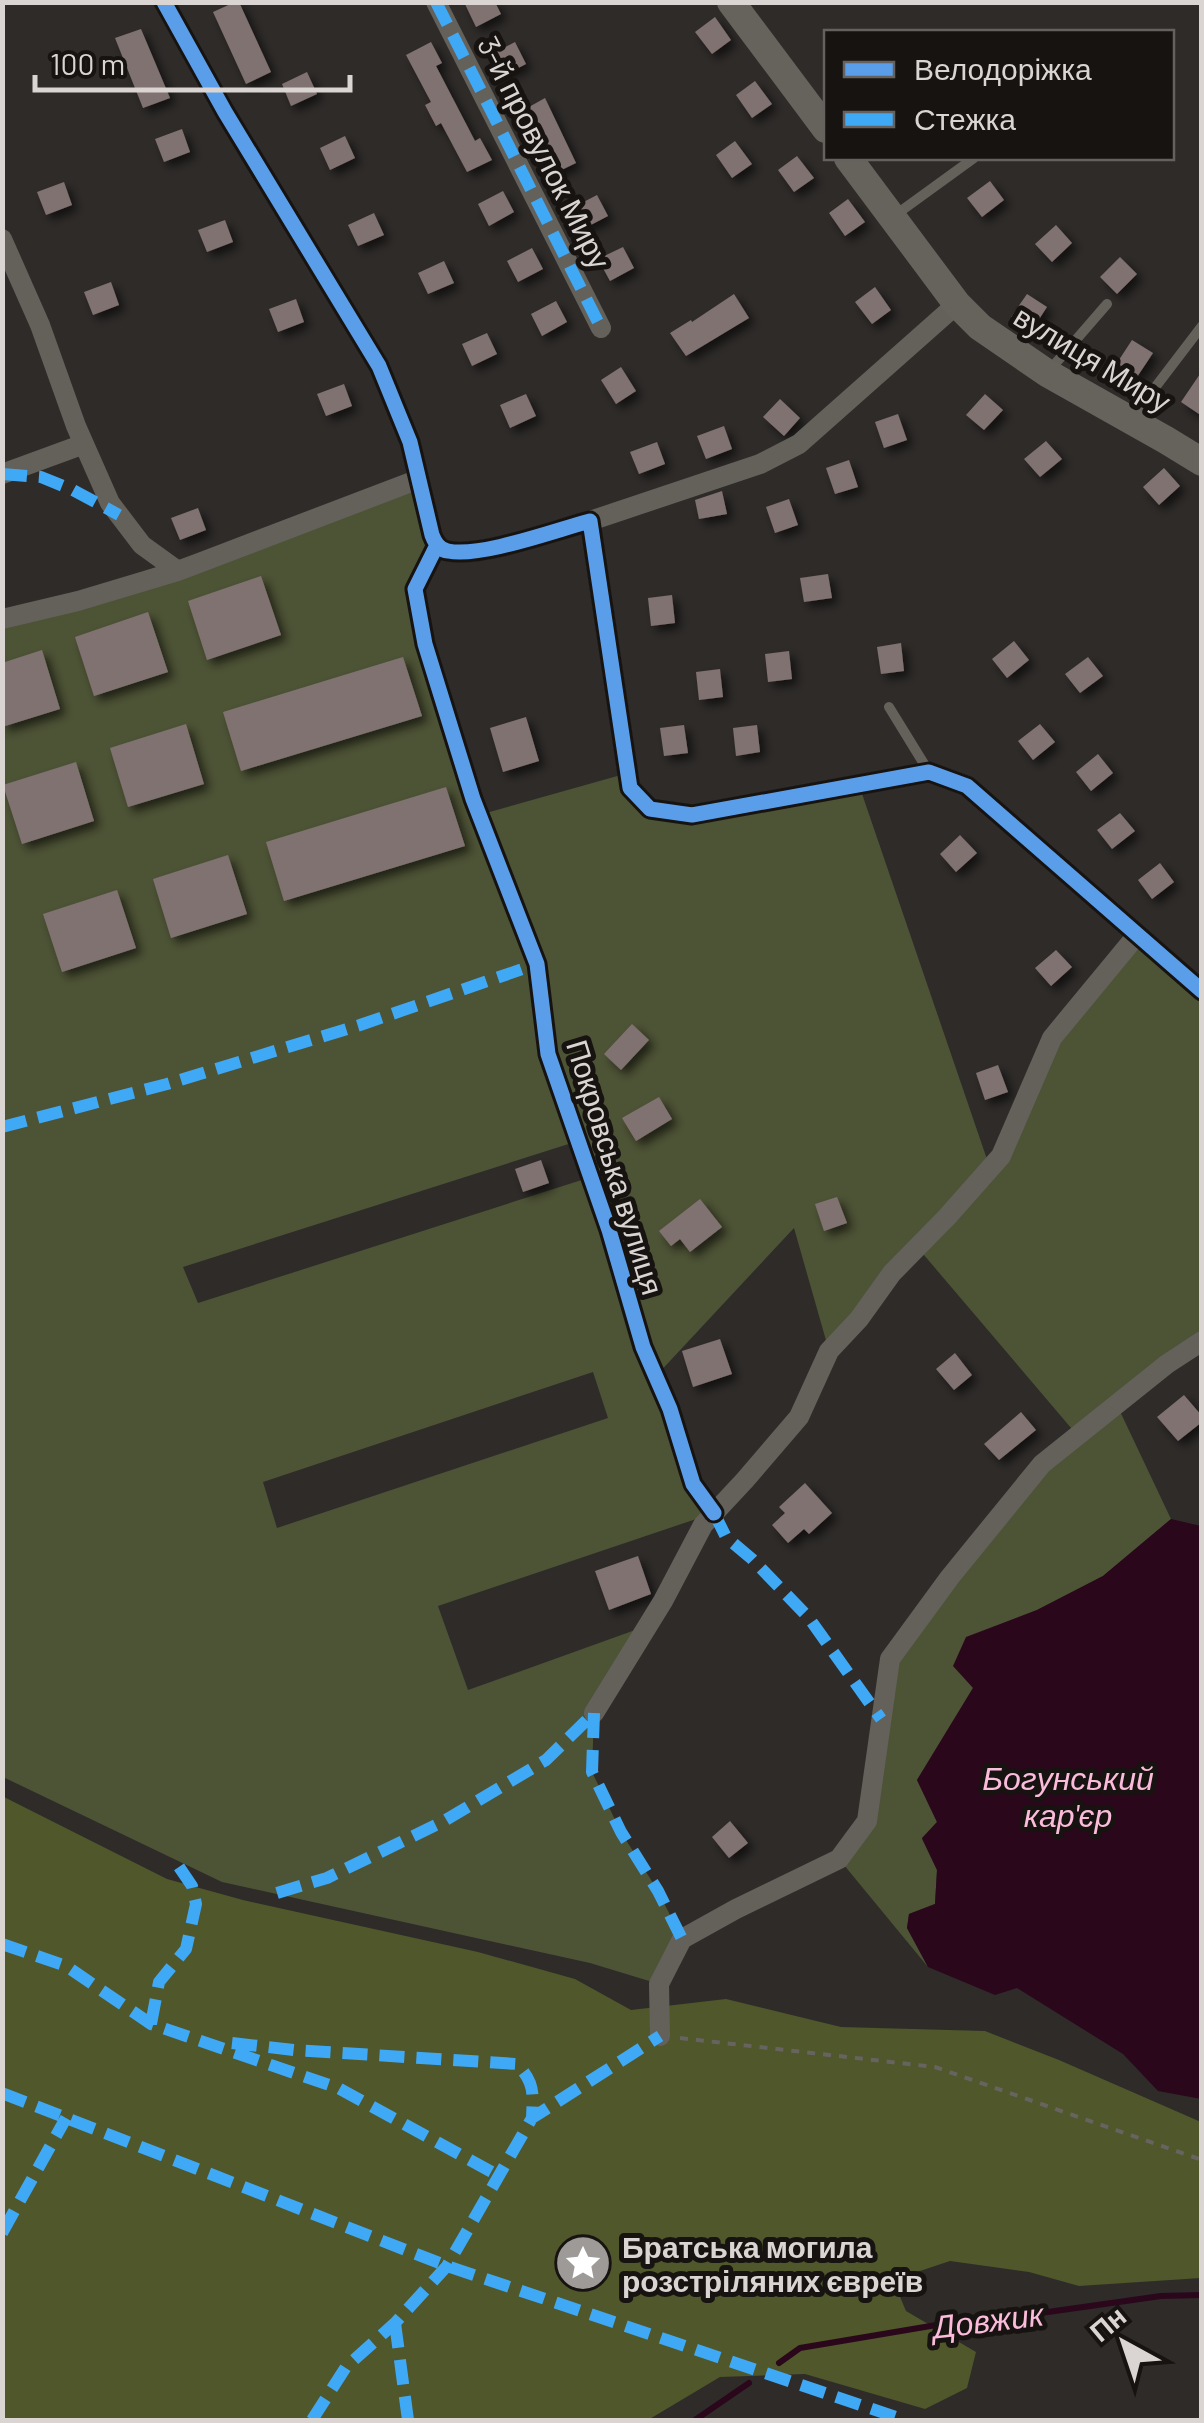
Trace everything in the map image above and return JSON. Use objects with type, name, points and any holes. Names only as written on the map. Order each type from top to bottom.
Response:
[{"type":"street","points":[[164,2],[225,112],[379,366],[410,442],[432,535],[436,546],[445,552],[482,551],[760,464],[799,444],[957,304]]},
{"type":"street","name":"3-й провулок Миру","points":[[436,2],[601,328]]},
{"type":"street","points":[[732,2],[824,126]]},
{"type":"street","name":"вулиця Миру","points":[[850,160],[957,304],[980,326],[1047,373],[1202,462]]},
{"type":"street","points":[[2,239],[110,503],[142,545],[178,571]]},
{"type":"street","points":[[2,474],[84,444]]},
{"type":"street","points":[[2,619],[178,571],[420,479]]},
{"type":"street","points":[[590,520],[630,788],[650,809],[692,815],[928,772],[967,786],[1202,991]]},
{"type":"street","name":"Покровська вулиця","points":[[436,546],[415,589],[425,644],[473,799],[537,964],[548,1054],[609,1230],[643,1347],[670,1409],[693,1484],[714,1513]]},
{"type":"street","points":[[594,1713],[664,1601],[703,1524],[799,1417],[829,1350],[859,1320],[892,1273],[1001,1156],[1052,1038],[1137,935]]},
{"type":"street","points":[[660,2036],[659,1984],[682,1940],[839,1859],[867,1821],[890,1659],[950,1576],[1042,1464],[1167,1364],[1202,1341]]},
{"type":"lane","points":[[894,216],[971,160]]},
{"type":"lane","points":[[1047,373],[1107,304]]},
{"type":"lane","points":[[1130,419],[1202,326]]},
{"type":"lane","points":[[890,707],[928,772]]},
{"type":"path","points":[[660,2036],[935,2067],[1202,2160]]},
{"type":"green space","points":[[419,479],[437,545],[415,590],[479,815],[628,773],[650,809],[692,815],[859,785],[990,1168],[1052,1038],[1137,935],[1201,991],[1201,1341],[1117,1405],[1171,1519],[1103,1576],[1037,1610],[966,1638],[973,1688],[917,1780],[937,1822],[922,1839],[937,1870],[935,1904],[909,1914],[907,1928],[928,1967],[839,1859],[867,1821],[890,1659],[1077,1435],[918,1248],[829,1351],[794,1228],[656,1376],[714,1513],[438,1606],[468,1690],[649,1625],[594,1713],[592,1772],[682,1939],[659,1984],[590,1963],[222,1882],[3,1777],[2,619]],"holes":[[[578,1141],[591,1177],[198,1303],[183,1267]],[[593,1372],[608,1418],[277,1528],[263,1482]]]},
{"type":"green space","points":[[2,1796],[167,1879],[243,1900],[478,1952],[575,1979],[631,2010],[726,1999],[841,2027],[985,2031],[1059,2060],[1201,2122],[1201,2278],[1079,2286],[1029,2272],[950,2261],[893,2280],[906,2311],[976,2352],[967,2388],[925,2409],[805,2374],[720,2377],[648,2420],[3,2420]]},
{"type":"water","name":"Богунський кар'єр","points":[[1171,1519],[1201,1526],[1201,2099],[1158,2091],[1123,2054],[1017,1988],[995,1995],[928,1967],[907,1928],[909,1914],[935,1904],[937,1870],[922,1838],[937,1822],[917,1780],[973,1688],[953,1666],[966,1637],[1037,1610],[1103,1576]]},
{"type":"building","points":[[239,2],[271,72],[246,84],[213,12]]},
{"type":"building","points":[[464,2],[495,2],[501,14],[476,27]]},
{"type":"building","points":[[715,17],[731,40],[712,54],[695,32]]},
{"type":"building","points":[[141,29],[170,98],[143,108],[115,38]]},
{"type":"building","points":[[431,42],[442,63],[436,66],[475,141],[480,138],[492,160],[467,172],[441,123],[436,126],[425,105],[431,102],[406,55]]},
{"type":"building","points":[[515,42],[526,64],[501,77],[490,55]]},
{"type":"building","points":[[307,72],[317,94],[291,106],[282,84]]},
{"type":"building","points":[[755,81],[772,104],[752,118],[736,95]]},
{"type":"building","points":[[545,98],[576,163],[551,175],[520,112]]},
{"type":"building","points":[[182,129],[190,152],[164,162],[155,139]]},
{"type":"building","points":[[345,136],[355,158],[330,170],[320,148]]},
{"type":"building","points":[[735,141],[752,164],[732,178],[716,155]]},
{"type":"building","points":[[797,156],[814,178],[794,192],[778,170]]},
{"type":"building","points":[[990,181],[1004,200],[982,217],[967,198]]},
{"type":"building","points":[[64,182],[72,205],[46,215],[37,192]]},
{"type":"building","points":[[503,191],[514,212],[489,226],[478,204]]},
{"type":"building","points":[[597,195],[608,216],[583,229],[572,208]]},
{"type":"building","points":[[848,199],[865,222],[845,236],[829,213]]},
{"type":"building","points":[[374,213],[384,235],[358,246],[348,225]]},
{"type":"building","points":[[225,220],[233,242],[207,252],[198,230]]},
{"type":"building","points":[[1056,225],[1072,243],[1052,262],[1035,244]]},
{"type":"building","points":[[623,247],[634,268],[610,281],[598,259]]},
{"type":"building","points":[[532,248],[543,269],[518,282],[507,261]]},
{"type":"building","points":[[1120,257],[1137,274],[1117,294],[1100,277]]},
{"type":"building","points":[[444,261],[454,283],[428,294],[418,273]]},
{"type":"building","points":[[111,282],[119,305],[93,315],[84,292]]},
{"type":"building","points":[[875,287],[891,310],[872,324],[855,302]]},
{"type":"building","points":[[734,294],[749,318],[686,356],[670,333]]},
{"type":"building","points":[[1027,294],[1047,307],[1032,330],[1011,317]]},
{"type":"building","points":[[296,299],[304,322],[278,332],[269,309]]},
{"type":"building","points":[[556,301],[567,322],[542,336],[531,314]]},
{"type":"building","points":[[487,333],[497,354],[472,366],[462,344]]},
{"type":"building","points":[[1132,340],[1153,353],[1137,377],[1117,363]]},
{"type":"building","points":[[621,367],[636,391],[616,404],[601,380]]},
{"type":"building","points":[[1202,371],[1202,416],[1181,402]]},
{"type":"building","points":[[344,384],[352,406],[326,416],[317,394]]},
{"type":"building","points":[[526,394],[536,416],[510,428],[500,405]]},
{"type":"building","points":[[985,394],[1003,410],[984,430],[966,415]]},
{"type":"building","points":[[780,399],[800,418],[784,436],[763,417]]},
{"type":"building","points":[[898,414],[907,440],[884,448],[875,422]]},
{"type":"building","points":[[724,426],[732,449],[706,459],[697,436]]},
{"type":"building","points":[[1046,441],[1062,459],[1040,477],[1024,459]]},
{"type":"building","points":[[657,442],[665,464],[639,474],[630,452]]},
{"type":"building","points":[[849,460],[858,487],[835,494],[826,468]]},
{"type":"building","points":[[1164,468],[1180,486],[1159,505],[1143,487]]},
{"type":"building","points":[[722,491],[727,514],[699,519],[695,500]]},
{"type":"building","points":[[789,499],[798,525],[775,533],[766,507]]},
{"type":"building","points":[[198,508],[206,530],[180,540],[171,518]]},
{"type":"building","points":[[828,574],[832,598],[804,602],[800,578]]},
{"type":"building","points":[[261,576],[281,635],[207,660],[188,601]]},
{"type":"building","points":[[672,595],[675,623],[651,626],[648,598]]},
{"type":"building","points":[[148,612],[168,672],[94,696],[75,637]]},
{"type":"building","points":[[1014,641],[1029,660],[1007,678],[992,659]]},
{"type":"building","points":[[901,643],[904,671],[881,674],[877,647]]},
{"type":"building","points":[[42,650],[60,709],[2,727],[2,663]]},
{"type":"building","points":[[789,651],[792,679],[768,682],[765,654]]},
{"type":"building","points":[[403,657],[422,716],[241,771],[223,712]]},
{"type":"building","points":[[1088,657],[1103,676],[1080,693],[1065,674]]},
{"type":"building","points":[[720,669],[723,697],[699,700],[696,672]]},
{"type":"building","points":[[526,717],[539,761],[503,772],[490,728]]},
{"type":"building","points":[[186,724],[204,784],[128,807],[110,748]]},
{"type":"building","points":[[1040,724],[1055,742],[1033,760],[1018,741]]},
{"type":"building","points":[[684,725],[688,753],[664,756],[660,728]]},
{"type":"building","points":[[757,725],[760,752],[736,756],[733,728]]},
{"type":"building","points":[[1098,754],[1113,773],[1091,791],[1076,772]]},
{"type":"building","points":[[76,762],[94,821],[22,844],[3,785]]},
{"type":"building","points":[[446,787],[465,846],[284,901],[266,842]]},
{"type":"building","points":[[1120,813],[1135,831],[1112,849],[1097,830]]},
{"type":"building","points":[[960,835],[977,853],[956,872],[940,854]]},
{"type":"building","points":[[228,855],[247,914],[171,938],[153,879]]},
{"type":"building","points":[[1160,863],[1174,882],[1152,899],[1138,880]]},
{"type":"building","points":[[117,890],[136,948],[62,972],[43,914]]},
{"type":"building","points":[[1056,950],[1072,967],[1051,986],[1035,968]]},
{"type":"building","points":[[632,1024],[649,1040],[621,1070],[604,1054]]},
{"type":"building","points":[[998,1065],[1008,1092],[985,1100],[976,1073]]},
{"type":"building","points":[[659,1097],[672,1119],[636,1141],[622,1118]]},
{"type":"building","points":[[541,1160],[549,1183],[523,1192],[515,1169]]},
{"type":"building","points":[[837,1197],[847,1223],[824,1231],[815,1204]]},
{"type":"building","points":[[700,1199],[722,1227],[690,1252],[680,1239],[671,1246],[659,1231]]},
{"type":"building","points":[[720,1339],[732,1374],[693,1387],[682,1351]]},
{"type":"building","points":[[955,1353],[972,1375],[954,1390],[936,1369]]},
{"type":"building","points":[[1184,1395],[1202,1416],[1202,1422],[1178,1441],[1157,1417]]},
{"type":"building","points":[[1021,1412],[1036,1430],[999,1460],[984,1444]]},
{"type":"building","points":[[805,1483],[832,1513],[809,1534],[804,1529],[788,1543],[772,1525],[785,1513],[779,1507]]},
{"type":"building","points":[[638,1556],[651,1594],[609,1610],[595,1571]]},
{"type":"building","points":[[730,1821],[748,1843],[729,1858],[712,1837]]},
{"type":"waterway","name":"Довжик","points":[[779,2363],[800,2348],[978,2318],[1161,2296],[1202,2295]]},
{"type":"waterway","name":"Довжик","points":[[695,2420],[749,2383]]},
{"type":"marked path","points":[[436,2],[601,328]]},
{"type":"marked path","points":[[2,474],[41,477],[119,515]]},
{"type":"marked path","points":[[2,1127],[167,1084],[360,1025],[537,964]]},
{"type":"marked path","points":[[714,1513],[726,1537],[809,1618],[881,1719]]},
{"type":"marked path","points":[[594,1713],[592,1772],[682,1939]]},
{"type":"marked path","points":[[277,1893],[327,1878],[444,1821],[546,1760],[594,1713]]},
{"type":"marked path","points":[[151,2024],[159,1982],[186,1949],[196,1904],[192,1886],[173,1858]]},
{"type":"marked path","points":[[2,1944],[66,1966],[151,2024],[338,2088],[499,2176]]},
{"type":"marked path","points":[[312,2420],[346,2367],[395,2323],[447,2266],[532,2118],[660,2036]]},
{"type":"marked path","points":[[232,2043],[517,2064],[532,2088],[532,2118]]},
{"type":"marked path","points":[[2,2093],[447,2266],[905,2420]]},
{"type":"marked path","points":[[2,2233],[66,2118]]},
{"type":"marked path","points":[[395,2323],[408,2420]]},
{"type":"cycle path","points":[[164,2],[225,112],[379,366],[410,442],[438,546],[448,551],[479,551],[590,521],[630,788],[650,809],[692,815],[929,772],[967,786],[1202,991]]},
{"type":"cycle path","points":[[437,545],[415,589],[425,644],[473,799],[537,964],[548,1054],[609,1230],[643,1347],[670,1409],[693,1484],[714,1513]]},
{"type":"place","name":"Братська могила розстріляних євреїв","points":[[583,2263]]}]
